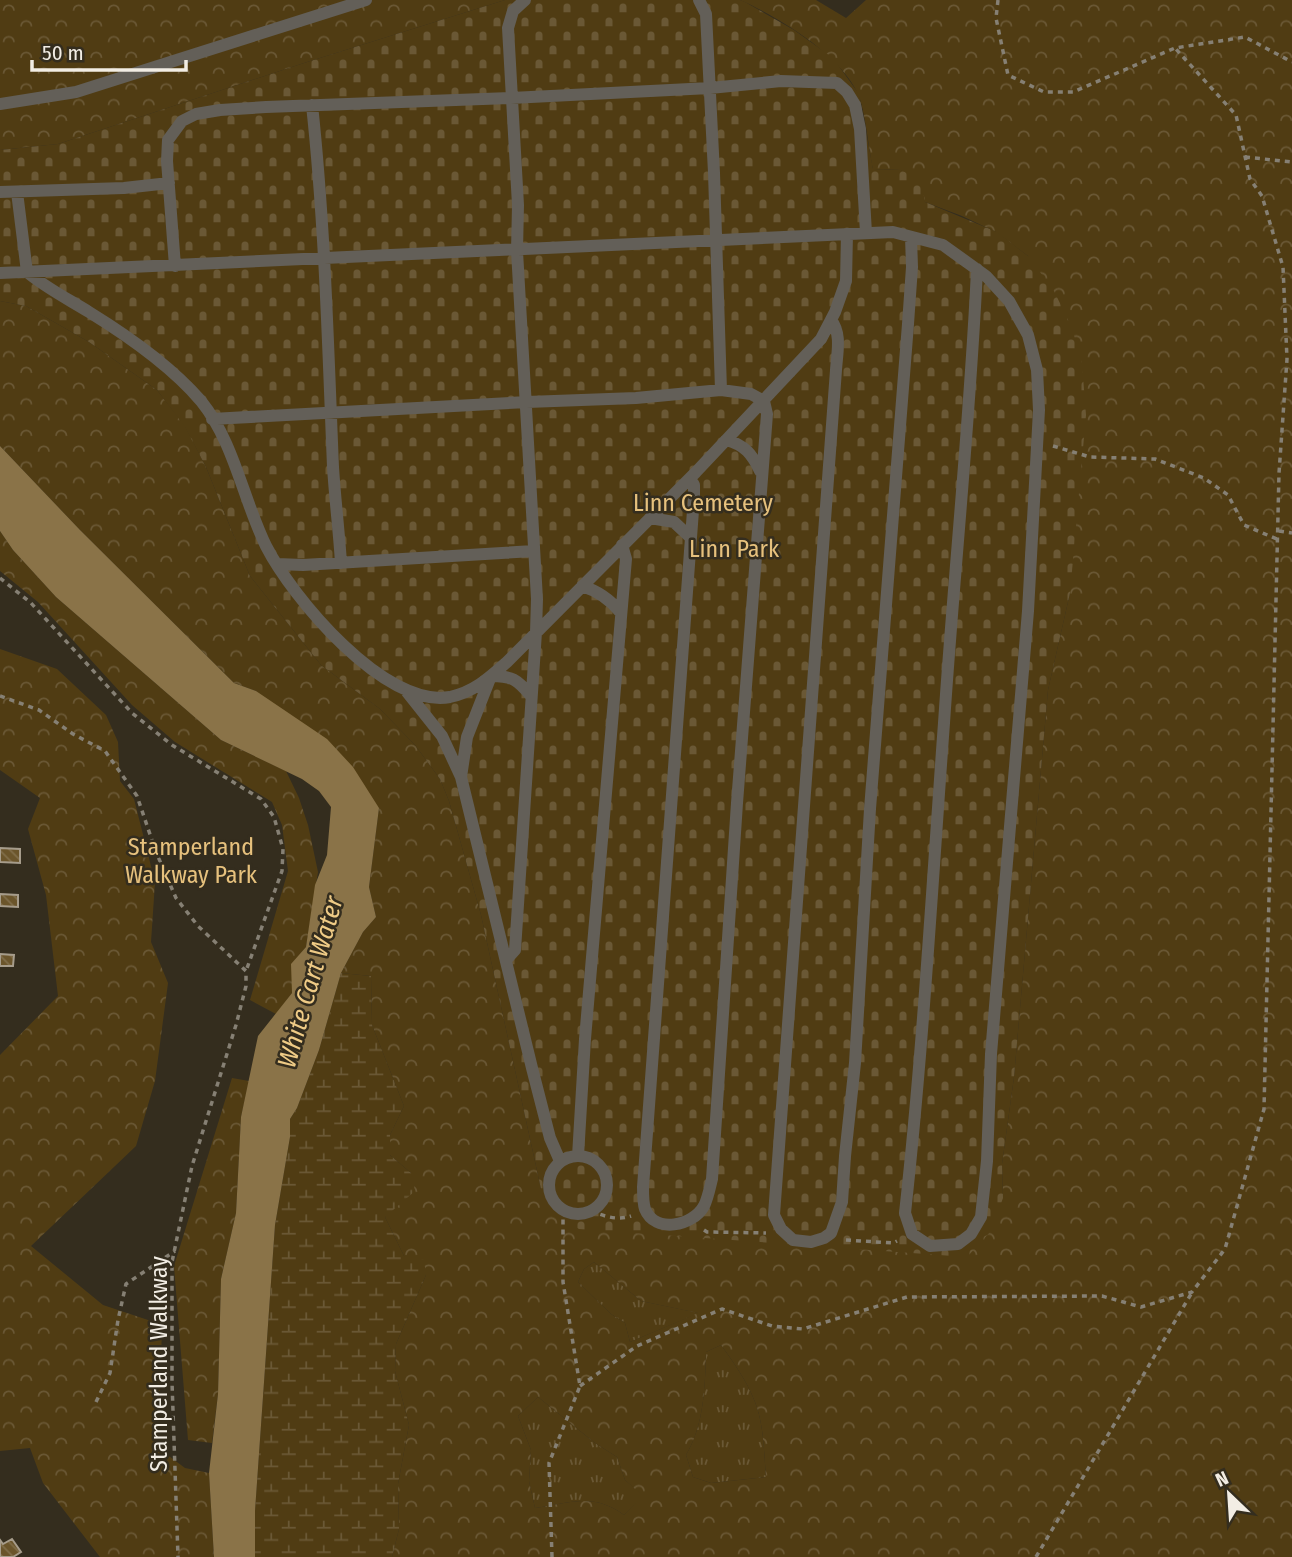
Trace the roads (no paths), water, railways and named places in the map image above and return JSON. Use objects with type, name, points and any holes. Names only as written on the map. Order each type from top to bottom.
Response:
[{"type":"lane","points":[[0,104],[76,92],[366,0]]},
{"type":"lane","points":[[506,960],[515,950],[530,757],[536,632],[508,28],[513,11],[525,0]]},
{"type":"lane","points":[[699,0],[706,14],[721,390]]},
{"type":"lane","points":[[175,266],[168,140],[182,121],[196,114],[220,110],[710,88],[781,81],[837,83],[855,105],[860,129],[866,233]]},
{"type":"lane","points":[[312,106],[319,167],[341,563]]},
{"type":"lane","points":[[0,192],[124,188],[169,183]]},
{"type":"lane","points":[[18,192],[27,272],[43,286],[91,313],[139,346],[176,376],[201,402],[233,462],[266,545],[288,584],[317,620],[357,656],[405,689],[421,696],[448,697],[476,689],[690,478],[764,401],[821,339],[831,320],[846,281],[847,234]]},
{"type":"lane","points":[[0,273],[893,232],[943,245],[977,269],[986,276],[1009,301],[1028,335],[1037,370],[1039,410],[1028,611],[991,1054],[987,1161],[981,1217],[971,1234],[958,1244],[930,1246],[912,1234],[905,1213],[920,1058],[977,269]]},
{"type":"lane","points":[[831,320],[836,327],[838,338],[836,370],[774,1215],[781,1229],[793,1240],[811,1242],[831,1233],[842,1202],[855,1063],[870,809],[908,324],[911,237]]},
{"type":"lane","points":[[212,419],[636,398],[721,390],[751,394],[764,401],[767,414],[712,1179],[704,1207],[691,1218],[671,1226],[657,1223],[645,1209],[643,1187],[694,485],[690,478]]},
{"type":"lane","points":[[726,440],[738,443],[749,451],[761,474]]},
{"type":"lane","points":[[650,518],[674,522],[690,537]]},
{"type":"lane","points":[[578,1156],[587,1014],[626,559],[622,545]]},
{"type":"lane","points":[[277,564],[303,565],[534,551]]},
{"type":"lane","points":[[582,586],[610,600],[621,613]]},
{"type":"lane","points":[[491,676],[508,676],[521,683],[531,696]]},
{"type":"lane","points":[[461,777],[467,737],[491,676]]},
{"type":"lane","points":[[405,689],[442,736],[461,777],[551,1138],[561,1161]]},
{"type":"lane","points":[[578,1156],[596,1162],[606,1178],[604,1197],[591,1211],[572,1213],[556,1204],[549,1186],[550,1177],[561,1161],[578,1156]]},
{"type":"water","name":"White Cart Water","points":[[0,446],[234,683],[256,691],[327,739],[353,767],[379,808],[369,887],[376,917],[363,932],[341,973],[319,1050],[297,1108],[290,1119],[290,1137],[275,1225],[255,1511],[255,1557],[214,1557],[209,1473],[218,1394],[221,1279],[236,1213],[241,1117],[258,1036],[292,993],[291,964],[306,947],[315,885],[327,855],[331,807],[319,791],[302,779],[221,740],[56,597],[13,550],[0,531]]},
{"type":"park label","name":"Linn Cemetery","points":[[703,503]]},
{"type":"park label","name":"Linn Park","points":[[734,549]]},
{"type":"park label","name":"Stamperland Walkway Park","points":[[191,861]]}]
